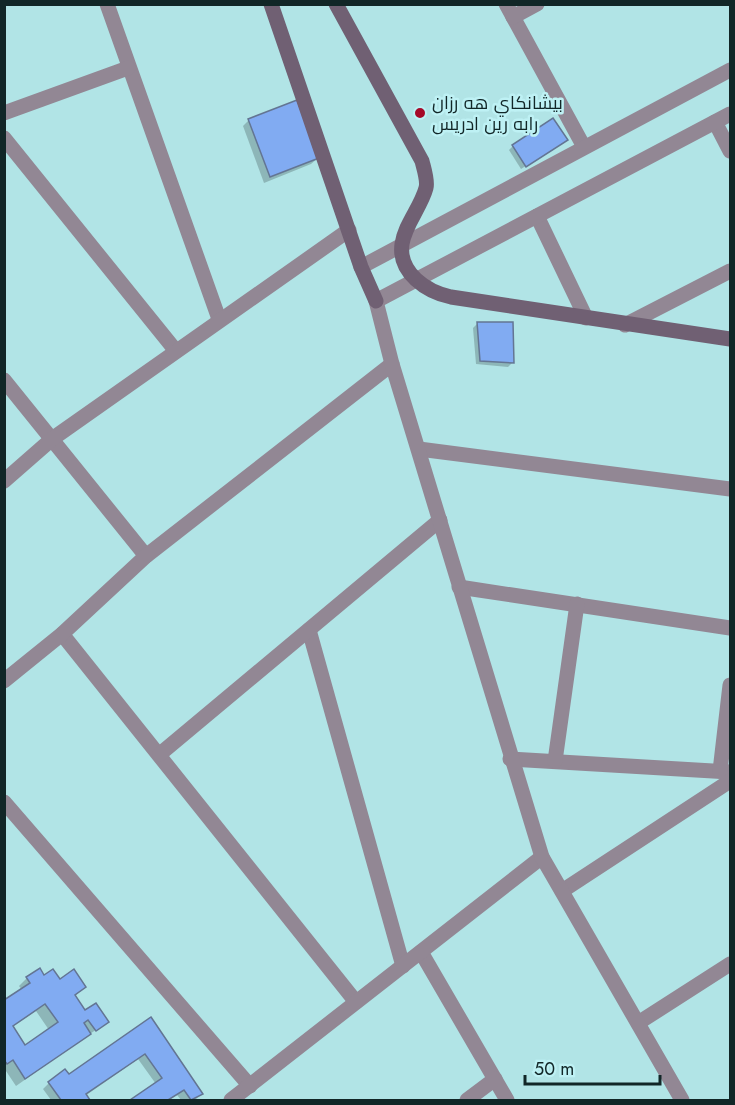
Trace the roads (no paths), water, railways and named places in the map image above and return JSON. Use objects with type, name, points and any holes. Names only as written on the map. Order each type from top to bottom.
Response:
[{"type":"main road","points":[[271,4],[361,267],[376,301]]},
{"type":"main road","points":[[336,4],[422,161],[427,187],[402,244],[406,265],[417,281],[436,293],[625,325],[730,339]]},
{"type":"street","points":[[107,4],[219,319]]},
{"type":"street","points":[[537,4],[510,11],[584,147]]},
{"type":"street","points":[[4,113],[128,68]]},
{"type":"street","points":[[361,267],[730,70]]},
{"type":"street","points":[[682,1101],[542,857],[510,759],[392,364],[376,301],[730,114]]},
{"type":"street","points":[[716,122],[730,151]]},
{"type":"street","points":[[4,138],[176,351]]},
{"type":"street","points":[[537,216],[586,318]]},
{"type":"street","points":[[4,481],[52,439],[219,319],[349,230]]},
{"type":"street","points":[[625,325],[730,271]]},
{"type":"street","points":[[4,681],[62,634],[146,556],[392,364]]},
{"type":"street","points":[[4,380],[146,556]]},
{"type":"street","points":[[419,449],[730,489]]},
{"type":"street","points":[[160,754],[440,520]]},
{"type":"street","points":[[459,587],[730,627]]},
{"type":"street","points":[[555,761],[577,604]]},
{"type":"street","points":[[309,630],[403,966]]},
{"type":"street","points":[[62,634],[356,1002]]},
{"type":"street","points":[[727,775],[730,685]]},
{"type":"street","points":[[510,759],[727,775]]},
{"type":"street","points":[[562,891],[727,775]]},
{"type":"street","points":[[4,801],[250,1086]]},
{"type":"street","points":[[231,1101],[542,857]]},
{"type":"street","points":[[421,952],[507,1101]]},
{"type":"street","points":[[638,1023],[730,964]]},
{"type":"street","points":[[467,1101],[495,1079]]},
{"type":"place","name":"بيشانكاي هه رزان رابه رين ادريس","points":[[420,113]]}]
